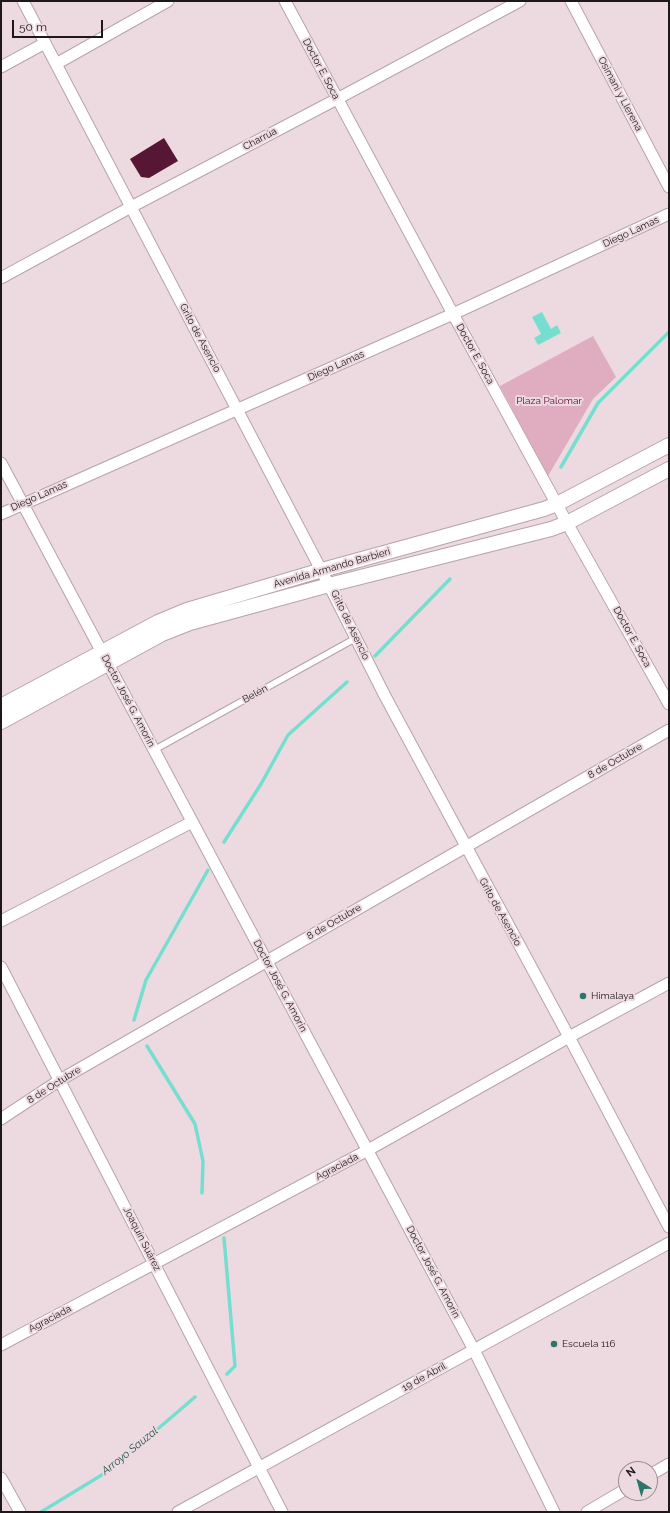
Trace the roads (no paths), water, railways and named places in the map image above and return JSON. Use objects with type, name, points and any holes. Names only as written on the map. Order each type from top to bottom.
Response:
[{"type":"street","name":"Grito de Asencio","points":[[23,1],[238,408],[385,696],[669,1226]]},
{"type":"street","points":[[56,64],[168,1]]},
{"type":"street","name":"Doctor E. Soca","points":[[285,1],[453,314],[669,704]]},
{"type":"street","name":"Charrúa","points":[[1,278],[131,207],[520,1]]},
{"type":"street","name":"Osimani y Llerena","points":[[571,1],[669,187]]},
{"type":"street","points":[[1,67],[45,43]]},
{"type":"street","name":"Diego Lamas","points":[[1,514],[22,503],[453,314],[669,214]]},
{"type":"street","name":"Avenida Armando Barbieri","points":[[1,722],[105,658],[158,622],[187,610],[322,570],[544,509],[557,504],[669,445]]},
{"type":"street","name":"Doctor José G. Amorín","points":[[1,463],[474,1350],[554,1512]]},
{"type":"street","name":"Avenida Armando Barbieri","points":[[1,706],[105,658],[190,623],[329,585],[544,531],[568,523],[669,469]]},
{"type":"street","name":"8 de Octubre","points":[[1,1119],[60,1080],[266,960],[669,730]]},
{"type":"street","points":[[1,921],[192,822]]},
{"type":"street","name":"Joaquín Suárez","points":[[1,967],[155,1262],[258,1468],[282,1512]]},
{"type":"street","name":"Agraciada","points":[[1,1345],[368,1150],[569,1037],[669,983]]},
{"type":"street","name":"19 de Abril","points":[[178,1512],[669,1243]]},
{"type":"street","points":[[658,1470],[669,1464]]},
{"type":"street","points":[[1,1478],[20,1512]]},
{"type":"street","points":[[587,1512],[618,1494]]},
{"type":"lane","name":"Belén","points":[[154,750],[356,638]]},
{"type":"waterway","points":[[561,467],[598,403],[669,332]]},
{"type":"waterway","points":[[375,656],[450,579]]},
{"type":"waterway","points":[[224,842],[261,784],[288,735],[347,682]]},
{"type":"waterway","points":[[134,1020],[146,980],[208,870]]},
{"type":"waterway","points":[[147,1046],[195,1124],[203,1161],[202,1193]]},
{"type":"waterway","points":[[224,1238],[235,1366],[227,1374]]},
{"type":"waterway","name":"Arroyo Sauzal","points":[[41,1512],[110,1470],[195,1397]]},
{"type":"place","name":"Himalaya","points":[[583,996]]},
{"type":"place","name":"Escuela 116","points":[[554,1344]]},
{"type":"park label","name":"Plaza Palomar","points":[[549,401]]}]
